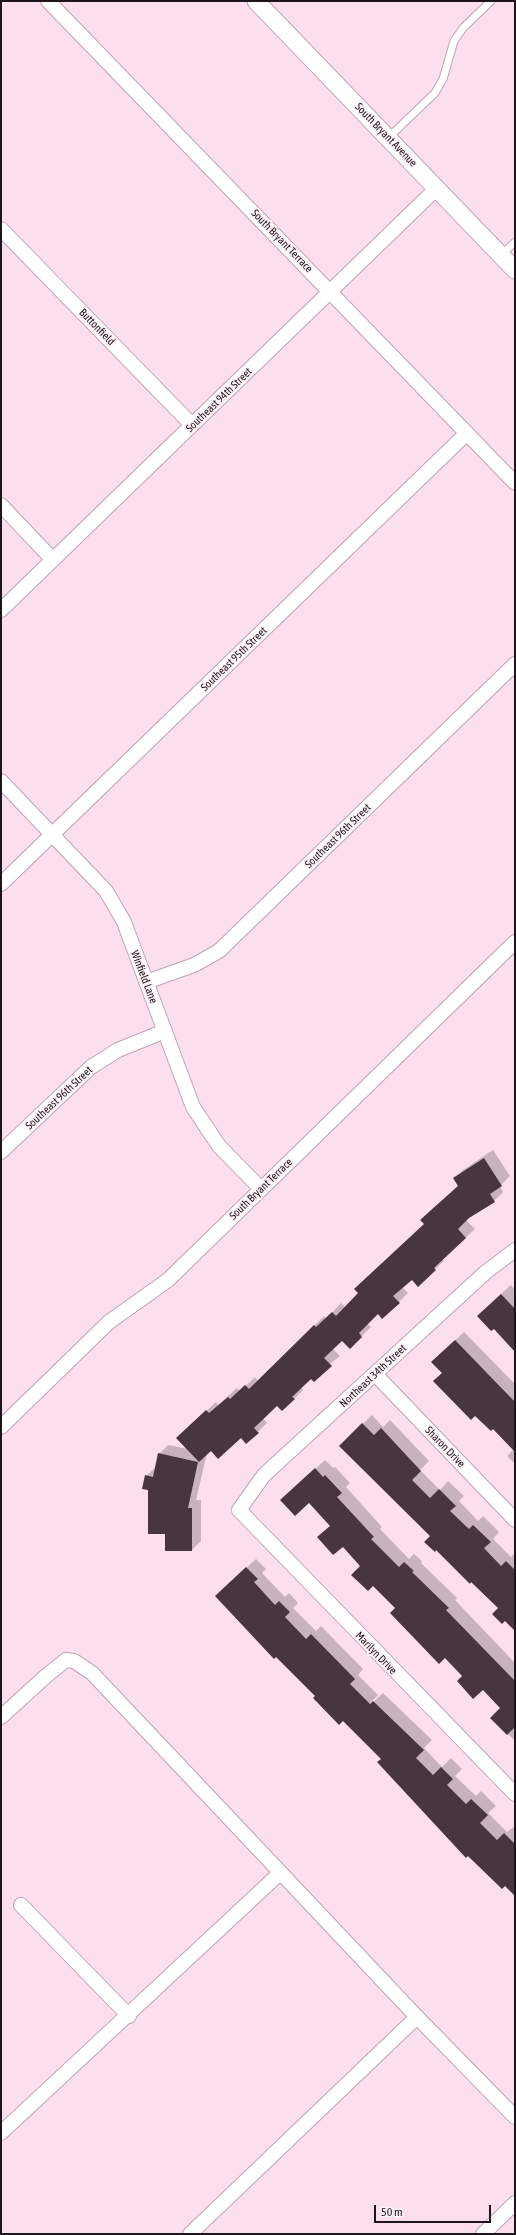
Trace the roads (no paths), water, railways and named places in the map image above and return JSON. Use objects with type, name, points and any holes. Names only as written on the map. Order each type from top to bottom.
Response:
[{"type":"street","name":"South Bryant Terrace","points":[[48,1],[515,483]]},
{"type":"street","name":"South Bryant Avenue","points":[[256,1],[515,270]]},
{"type":"street","name":"Southeast 94th Street","points":[[1,610],[437,188]]},
{"type":"street","name":"Buttonfield","points":[[1,229],[192,425]]},
{"type":"street","name":"Southeast 95th Street","points":[[1,884],[468,433]]},
{"type":"street","points":[[1,505],[53,560]]},
{"type":"street","name":"Southeast 96th Street","points":[[146,982],[194,965],[219,951],[515,664]]},
{"type":"street","name":"Winfield Lane","points":[[1,781],[106,891],[124,922],[165,1031],[185,1090],[199,1118],[219,1146],[261,1189]]},
{"type":"street","name":"South Bryant Terrace","points":[[1,1427],[109,1322],[168,1280],[515,942]]},
{"type":"street","name":"Southeast 96th Street","points":[[1,1152],[91,1067],[118,1050],[165,1031]]},
{"type":"street","name":"Northeast 34th Street","points":[[239,1510],[264,1475],[486,1272],[515,1250]]},
{"type":"street","name":"Sharon Drive","points":[[375,1374],[515,1520]]},
{"type":"street","name":"Marilyn Drive","points":[[239,1510],[515,1794]]},
{"type":"street","points":[[1,1717],[66,1660],[74,1661],[92,1673],[417,2017],[515,2117]]},
{"type":"street","points":[[1,2133],[129,2016],[280,1873]]},
{"type":"street","points":[[21,1905],[129,2016]]},
{"type":"street","points":[[190,2234],[417,2017]]},
{"type":"street","points":[[482,2234],[515,2204]]},
{"type":"lane","points":[[388,138],[434,93],[443,79],[454,41],[463,28],[491,1]]},
{"type":"lane","points":[[501,255],[515,242]]}]
